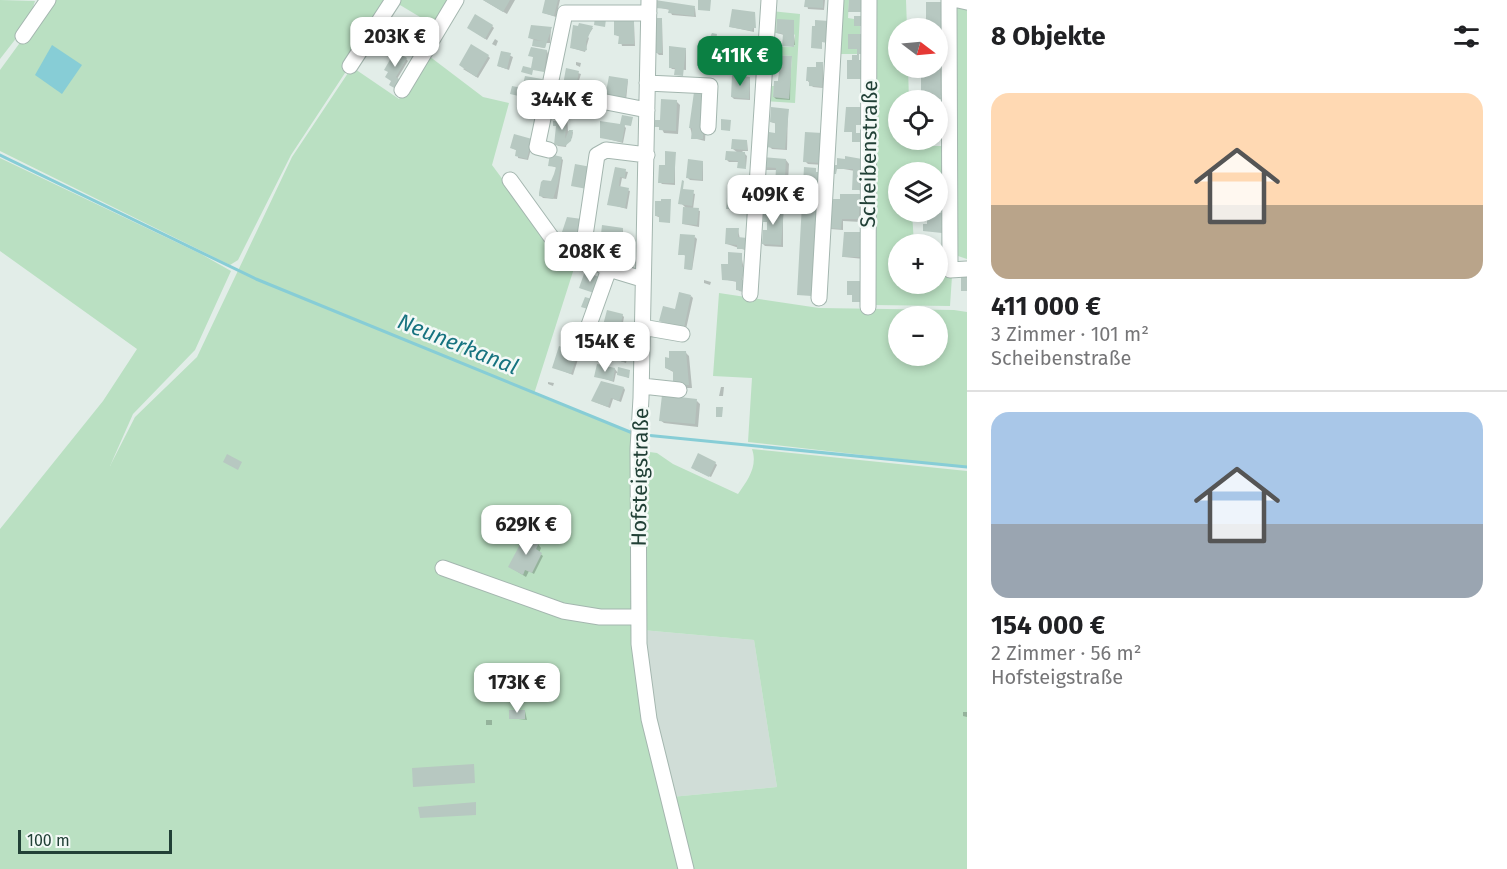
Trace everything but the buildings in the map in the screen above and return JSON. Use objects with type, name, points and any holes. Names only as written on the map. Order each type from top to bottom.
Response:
[{"type":"street","points":[[22,36],[48,0]]},
{"type":"street","points":[[350,66],[393,0]]},
{"type":"street","points":[[402,90],[456,0]]},
{"type":"street","points":[[750,294],[769,0]]},
{"type":"street","name":"Scheibenstraße","points":[[819,298],[836,0]]},
{"type":"street","name":"Scheibenstraße","points":[[868,307],[869,0]]},
{"type":"street","points":[[949,0],[950,270],[967,269]]},
{"type":"street","points":[[958,0],[967,2]]},
{"type":"street","name":"Hofsteigstraße","points":[[549,150],[537,147],[566,6],[649,7],[637,617],[649,719],[686,869]]},
{"type":"street","points":[[647,83],[710,86],[708,127]]},
{"type":"street","points":[[601,101],[647,110]]},
{"type":"street","points":[[582,256],[597,155],[606,150],[646,155]]},
{"type":"street","points":[[510,180],[554,241],[609,269],[642,279]]},
{"type":"street","points":[[580,351],[609,269]]},
{"type":"street","points":[[642,327],[682,334]]},
{"type":"street","points":[[642,386],[679,390]]},
{"type":"street","points":[[443,568],[563,611],[600,616],[637,617]]},
{"type":"shaded area","points":[[642,630],[754,640],[777,787],[671,797],[659,752]]},
{"type":"green space","points":[[0,0],[35,1],[28,23],[0,59]]},
{"type":"green space","points":[[51,0],[393,0],[291,155],[238,260],[230,265],[0,151],[0,70]]},
{"type":"green space","points":[[396,0],[451,0],[435,26],[395,2]]},
{"type":"green space","points":[[839,0],[849,0],[848,18],[854,19],[854,26],[860,26],[860,34],[848,34],[848,49],[857,49],[857,54],[836,54]]},
{"type":"green space","points":[[872,0],[906,0],[907,18],[888,18],[888,78],[908,78],[909,90],[888,90],[888,150],[944,150],[944,162],[888,162],[888,222],[913,222],[913,234],[888,234],[888,294],[948,294],[948,262],[952,276],[950,306],[873,305]]},
{"type":"green space","points":[[949,0],[967,2],[967,259],[955,255]]},
{"type":"green space","points":[[771,11],[800,14],[795,103],[764,101],[765,86],[774,86],[773,97],[789,98],[792,56],[776,55],[775,66],[767,65],[768,46],[794,47],[795,35],[777,19],[776,33],[769,33]]},
{"type":"green space","points":[[429,56],[483,97],[509,103],[492,165],[549,242],[577,259],[534,394],[634,434],[642,451],[657,453],[673,464],[738,494],[753,467],[752,449],[967,471],[967,869],[0,869],[0,529],[103,401],[137,349],[0,251],[0,158],[201,254],[231,271],[195,350],[133,414],[110,466],[135,417],[197,357],[292,157],[352,67],[399,99]],"holes":[[[642,630],[754,640],[777,787],[671,797],[642,644]]]},
{"type":"green space","points":[[719,293],[819,308],[888,309],[888,366],[948,366],[948,310],[967,312],[967,467],[748,442],[752,378],[713,376]]},
{"type":"water","points":[[52,45],[82,65],[62,94],[35,75]]},
{"type":"waterway","name":"Neunerkanal","points":[[0,155],[256,279],[635,434]]},
{"type":"waterway","name":"Neunerkanal","points":[[645,435],[967,467]]}]
